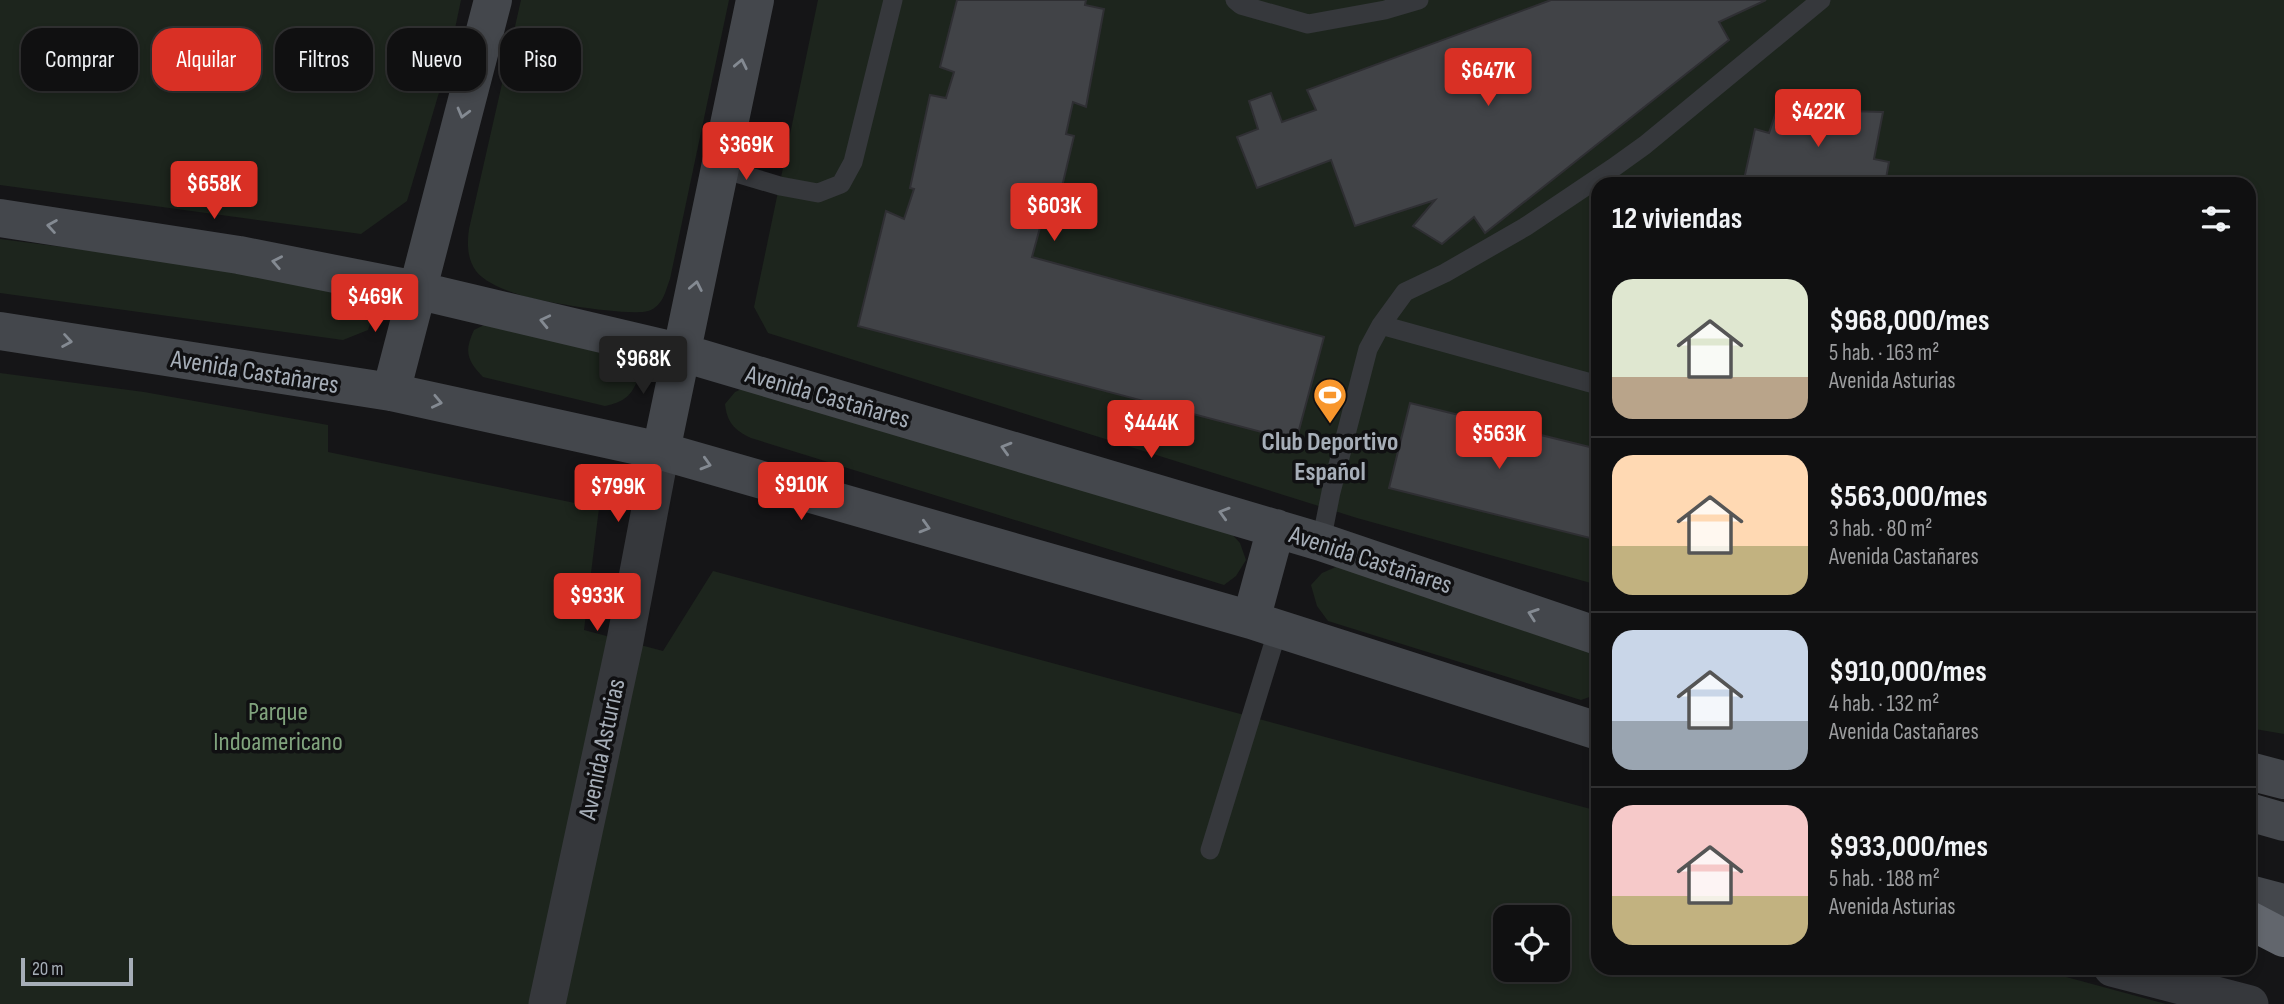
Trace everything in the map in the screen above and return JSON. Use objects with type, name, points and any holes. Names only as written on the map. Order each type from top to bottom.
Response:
[{"type":"highway","points":[[2256,924],[2284,938]]},
{"type":"main road","points":[[391,392],[493,0]]},
{"type":"main road","name":"Avenida Asturias","points":[[661,451],[755,0]]},
{"type":"main road","name":"Avenida Castañares","points":[[0,218],[239,255],[416,290],[682,354],[1276,528],[1591,634]]},
{"type":"main road","name":"Avenida Castañares","points":[[0,331],[391,392],[661,451],[1265,625],[1591,729]]},
{"type":"main road","points":[[1265,625],[1276,528]]},
{"type":"main road","points":[[2256,773],[2284,780]]},
{"type":"main road","points":[[2256,815],[2284,822]]},
{"type":"main road","points":[[2256,896],[2284,903]]},
{"type":"street","name":"Avenida Asturias","points":[[547,1004],[625,641],[661,451]]},
{"type":"street","points":[[2139,975],[2250,1004]]},
{"type":"lane","points":[[719,168],[780,186],[818,193],[841,184],[853,162],[893,0]]},
{"type":"lane","points":[[1235,0],[1241,5],[1308,24],[1385,10],[1419,0]]},
{"type":"lane","points":[[1600,177],[1645,145],[1821,0]]},
{"type":"lane","points":[[1321,542],[1331,492],[1368,349],[1381,325],[1405,292],[1525,228],[1591,183]]},
{"type":"lane","points":[[1381,325],[1591,383]]},
{"type":"lane","points":[[1210,850],[1265,625]]},
{"type":"green space","points":[[0,0],[461,0],[455,28],[387,28],[387,91],[439,91],[407,201],[361,234],[0,185]]},
{"type":"green space","points":[[521,0],[729,0],[670,279],[661,301],[651,310],[609,311],[523,296],[485,280],[471,261],[469,229],[500,91],[581,91],[581,28],[515,28]]},
{"type":"green space","name":"Club Deportivo Español","points":[[818,0],[2284,0],[2284,734],[2256,729],[2256,177],[1591,177],[1591,583],[1357,518],[768,333],[754,307]]},
{"type":"green space","points":[[0,239],[338,282],[367,292],[372,306],[371,320],[368,330],[343,340],[0,293]]},
{"type":"green space","points":[[490,322],[632,360],[638,379],[626,398],[605,406],[483,377],[473,366],[468,350],[474,330]]},
{"type":"green space","name":"Parque Indoamericano","points":[[0,373],[144,392],[328,425],[328,452],[599,508],[584,630],[663,651],[713,571],[1591,809],[1591,975],[2059,975],[2166,1004],[0,1004]]},
{"type":"green space","points":[[746,387],[1228,530],[1240,543],[1246,560],[1236,576],[1224,585],[751,438],[732,425],[725,404],[735,392]]},
{"type":"green space","points":[[1338,566],[1591,648],[1591,696],[1581,700],[1328,621],[1317,606],[1311,585],[1322,573]]},
{"type":"building","points":[[957,0],[1086,0],[1085,5],[1104,9],[1086,107],[1073,102],[1066,134],[1074,136],[1053,225],[1041,224],[1032,257],[1324,337],[1296,441],[858,326],[886,211],[904,219],[914,189],[910,188],[930,95],[946,98],[954,72],[940,67]]},
{"type":"building","points":[[1551,0],[1766,0],[1719,22],[1729,40],[1485,233],[1474,217],[1442,244],[1413,226],[1435,200],[1355,226],[1331,160],[1257,188],[1237,137],[1258,129],[1249,101],[1271,93],[1282,122],[1316,110],[1307,90]]},
{"type":"building","points":[[1777,109],[1883,112],[1874,159],[1889,162],[1886,177],[1745,177],[1755,129],[1769,133]]},
{"type":"building","points":[[1410,403],[1591,447],[1591,538],[1389,488]]},
{"type":"place","name":"Club Deportivo Español","points":[[1330,425]]}]
